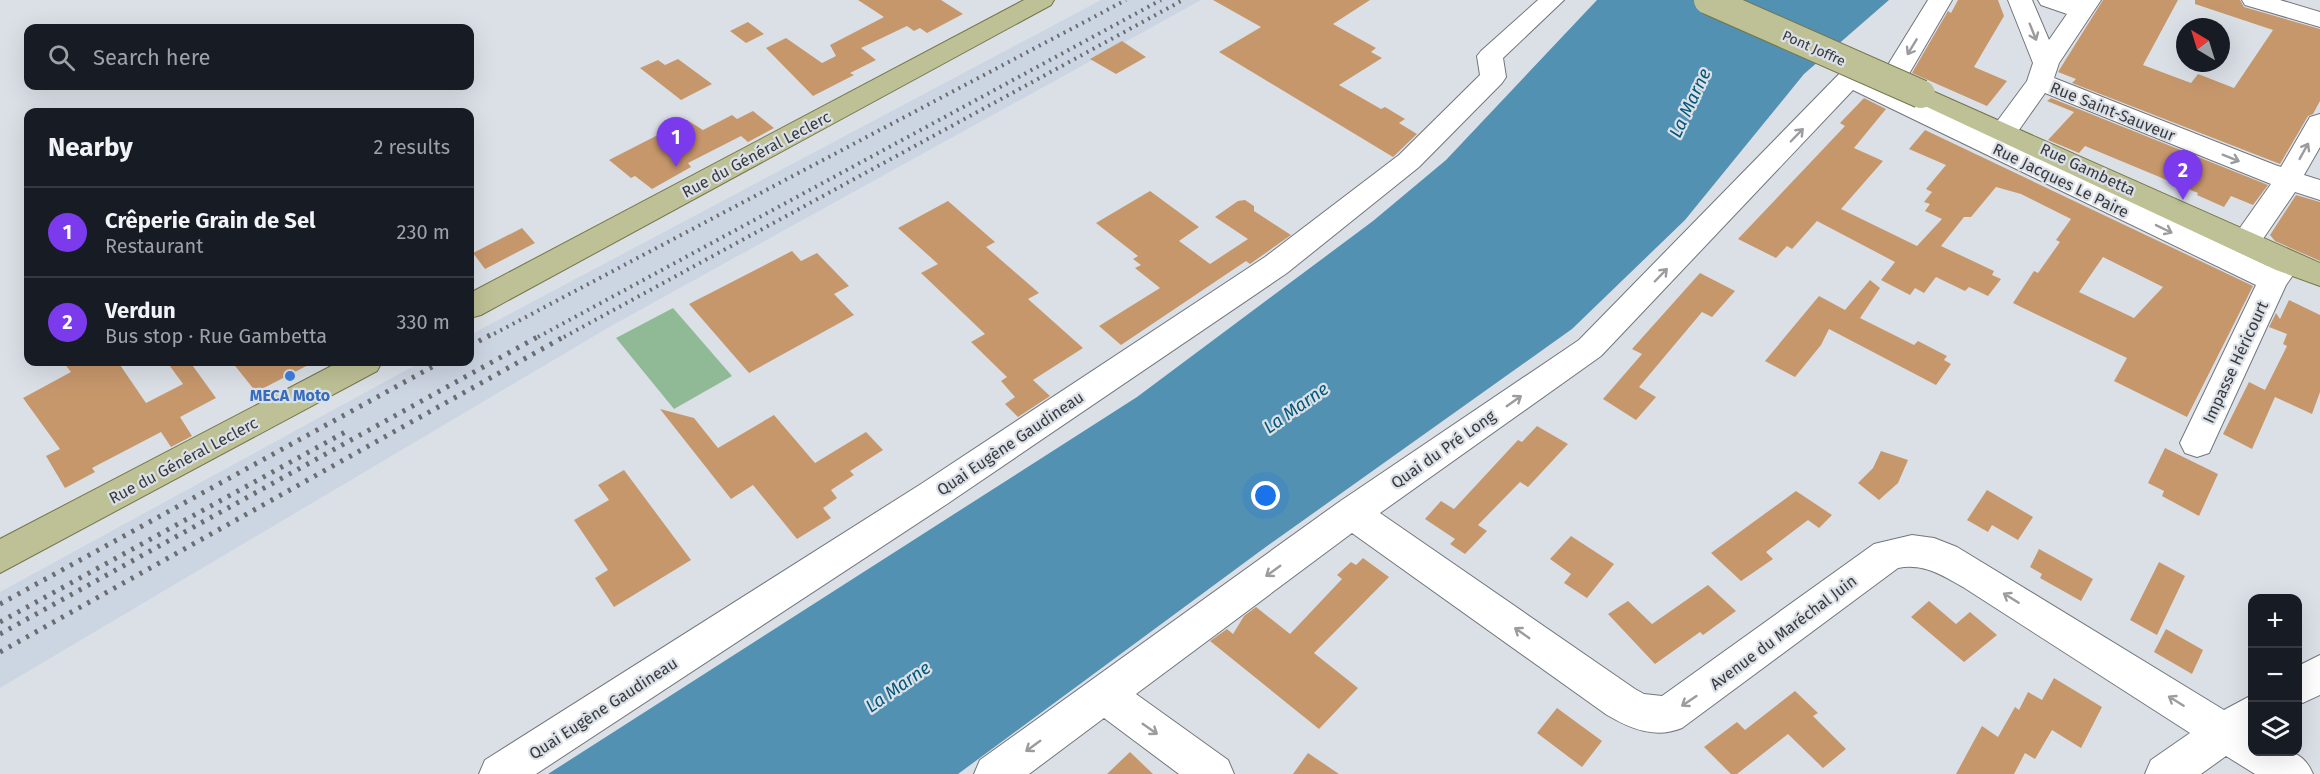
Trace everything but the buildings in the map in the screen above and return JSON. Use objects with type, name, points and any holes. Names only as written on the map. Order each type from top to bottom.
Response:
[{"type":"main road","name":"Rue du Général Leclerc","points":[[474,305],[1042,0]]},
{"type":"main road","name":"Pont Joffre","points":[[1708,0],[1921,94]]},
{"type":"main road","name":"Rue Gambetta","points":[[1921,94],[2245,242],[2280,272],[2320,284]]},
{"type":"main road","name":"Rue Gambetta","points":[[2280,272],[2320,275]]},
{"type":"main road","name":"Rue du Général Leclerc","points":[[0,557],[358,366]]},
{"type":"street","name":"Quai Eugène Gaudineau","points":[[500,774],[934,494],[1276,265],[1409,161],[1494,77],[1490,56],[1552,0]]},
{"type":"street","points":[[1883,95],[1940,0]]},
{"type":"street","points":[[2020,0],[2043,73]]},
{"type":"street","points":[[2004,131],[2086,5],[2050,0]]},
{"type":"street","points":[[2254,0],[2320,20]]},
{"type":"street","name":"Rue Saint-Sauveur","points":[[2043,73],[2288,180],[2320,190]]},
{"type":"street","name":"Rue Jacques Le Paire","points":[[1850,78],[1883,95],[2280,272]]},
{"type":"street","name":"Quai du Pré Long","points":[[995,774],[1352,513],[1590,348],[1850,78]]},
{"type":"street","points":[[2245,242],[2288,180],[2320,123]]},
{"type":"street","name":"Impasse Héricourt","points":[[2197,443],[2280,272]]},
{"type":"street","name":"Avenue du Maréchal Juin","points":[[1352,513],[1621,702],[1640,712],[1668,715],[1887,555],[1907,548],[1931,551],[2246,737],[2292,774]]},
{"type":"street","points":[[2302,684],[2320,673]]},
{"type":"street","points":[[1104,694],[1213,774]]},
{"type":"street","points":[[2166,774],[2246,737]]},
{"type":"shaded area","points":[[1101,0],[1201,0],[611,326],[0,688],[0,592],[414,366],[474,366],[474,333]]},
{"type":"green space","points":[[673,308],[732,376],[674,409],[616,338]]},
{"type":"water","name":"La Marne","points":[[1597,0],[1889,0],[1804,74],[1685,220],[1572,329],[1263,549],[958,774],[548,774],[1137,397],[1373,221],[1446,160]]},
{"type":"railway","points":[[488,337],[1126,0]]},
{"type":"railway","points":[[538,337],[1161,0]]},
{"type":"railway","points":[[564,337],[1183,0]]},
{"type":"railway","points":[[474,344],[490,335]]},
{"type":"railway","points":[[0,634],[541,335]]},
{"type":"railway","points":[[0,652],[567,335]]},
{"type":"railway","points":[[0,604],[434,366]]},
{"type":"railway","points":[[0,622],[347,431]]},
{"type":"place","name":"Crêperie Grain de Sel","points":[[676,167]]},
{"type":"place","name":"Verdun","points":[[2183,200]]},
{"type":"place","name":"MECA Moto","points":[[290,376]]}]
